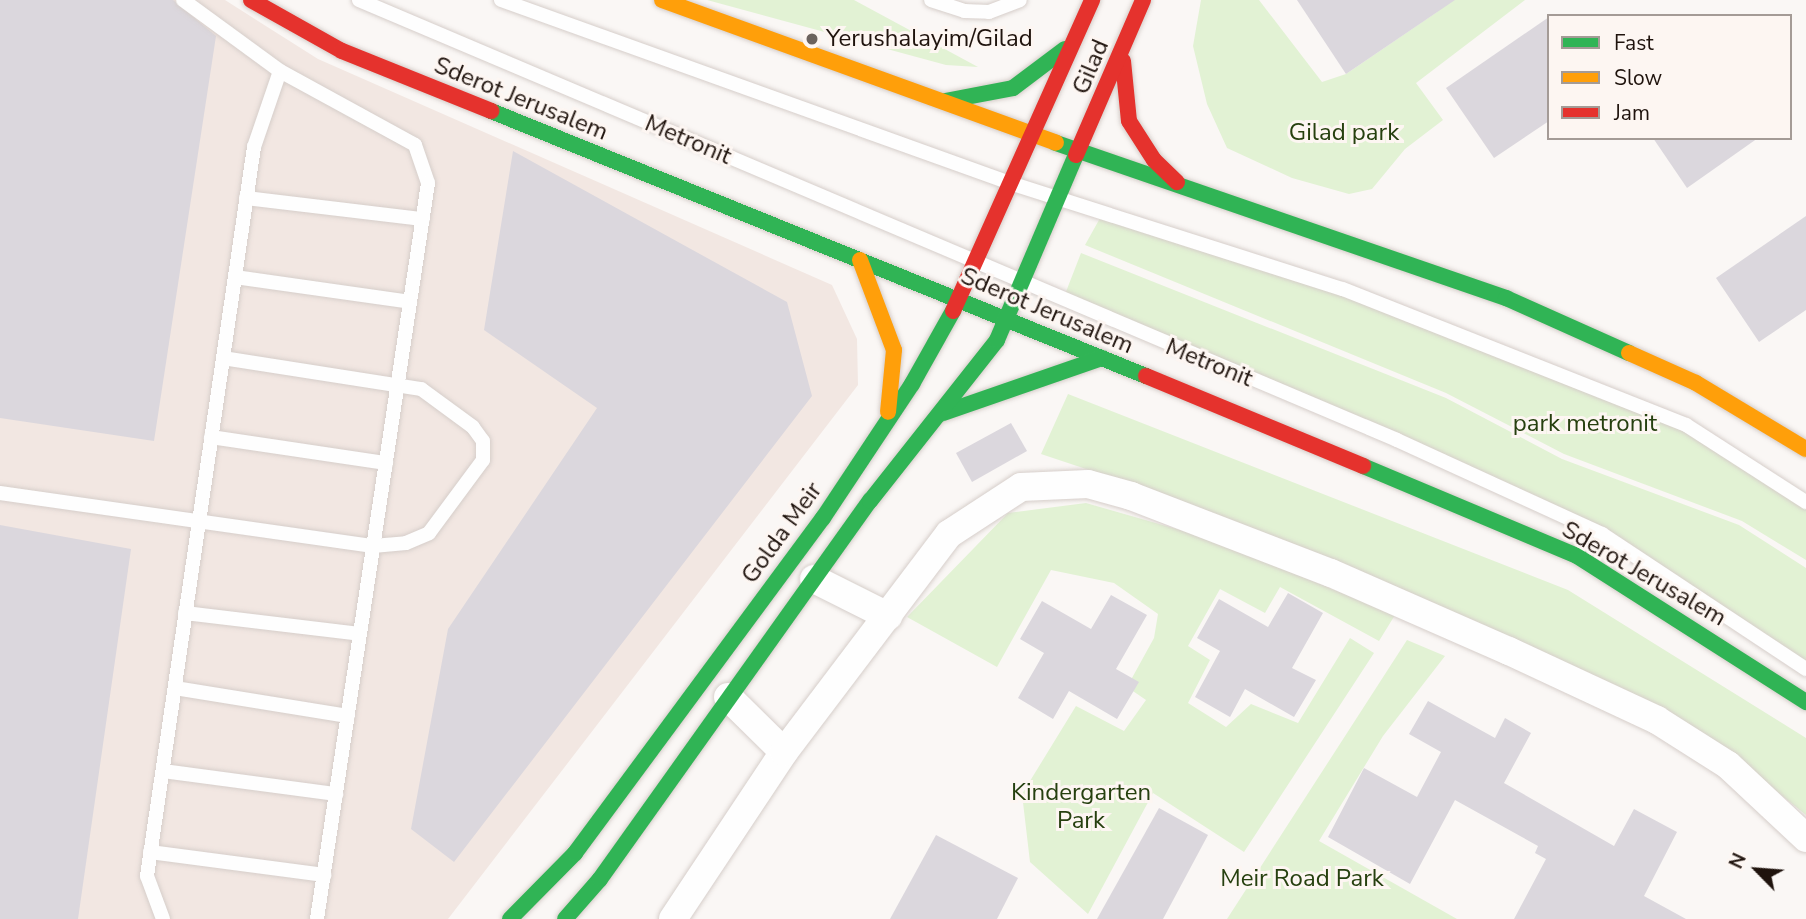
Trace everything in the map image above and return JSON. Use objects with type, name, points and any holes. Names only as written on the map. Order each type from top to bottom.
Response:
[{"type":"main road","name":"Sderot Jerusalem","points":[[250,0],[342,51],[960,298],[1577,556],[1806,702]]},
{"type":"main road","points":[[662,0],[937,102],[1506,298],[1625,348],[1766,422],[1806,449]]},
{"type":"main road","name":"Gilad","points":[[1032,135],[1092,0]]},
{"type":"main road","name":"Gilad","points":[[1080,150],[1143,0]]},
{"type":"main road","points":[[937,102],[1013,88],[1072,43]]},
{"type":"main road","points":[[1125,45],[1123,97],[1129,121],[1154,160],[1182,187]]},
{"type":"main road","name":"Golda Meir","points":[[510,919],[575,853],[822,519],[887,422],[960,298],[1032,135]]},
{"type":"main road","points":[[565,919],[600,879],[814,579],[943,413],[1006,319],[1080,150]]},
{"type":"main road","points":[[860,260],[894,350],[887,422]]},
{"type":"main road","points":[[943,413],[1102,358]]},
{"type":"street","points":[[673,919],[784,752],[949,534],[1021,487],[1088,484],[1331,573],[1657,720],[1728,765],[1806,838]]},
{"type":"street","points":[[814,579],[888,616]]},
{"type":"street","points":[[728,697],[784,752]]},
{"type":"lane","points":[[183,0],[279,71],[415,145],[428,183],[317,919]]},
{"type":"lane","name":"Metronit","points":[[359,0],[1021,284],[1397,440],[1602,534],[1806,669]]},
{"type":"lane","points":[[501,0],[1010,183],[1343,289],[1686,425],[1806,502]]},
{"type":"lane","points":[[931,0],[964,11],[989,12],[1020,0]]},
{"type":"lane","points":[[163,919],[147,876],[150,852],[246,198],[258,126],[279,71]]},
{"type":"lane","points":[[246,198],[423,219]]},
{"type":"lane","points":[[235,277],[410,302]]},
{"type":"lane","points":[[0,493],[373,546],[429,533],[483,460],[483,441],[473,427],[421,388],[398,381],[223,359]]},
{"type":"lane","points":[[211,437],[386,463]]},
{"type":"lane","points":[[185,613],[360,634]]},
{"type":"lane","points":[[174,688],[348,716]]},
{"type":"lane","points":[[163,771],[336,794]]},
{"type":"lane","points":[[150,852],[324,875]]},
{"type":"shaded area","points":[[0,0],[225,0],[318,59],[832,285],[857,339],[858,385],[448,919],[0,919]]},
{"type":"green space","points":[[707,0],[854,0],[978,67],[946,65]]},
{"type":"green space","name":"Gilad park","points":[[1201,0],[1259,0],[1322,82],[1346,74],[1437,12],[1429,0],[1525,0],[1416,83],[1443,120],[1405,149],[1372,189],[1349,194],[1292,178],[1227,148],[1207,104],[1193,46]]},
{"type":"green space","name":"park metronit","points":[[1104,211],[1351,293],[1686,425],[1806,502],[1806,560],[1742,521],[1564,454],[1446,393],[1085,245]]},
{"type":"green space","name":"park metronit","points":[[1081,253],[1446,398],[1562,459],[1739,525],[1806,568],[1806,669],[1602,534],[1062,302]]},
{"type":"green space","points":[[1068,394],[1568,590],[1806,738],[1806,815],[1751,771],[1116,479],[1041,454]]},
{"type":"green space","name":"Kindergarten Park","points":[[1086,503],[1208,538],[1395,615],[1379,641],[1280,587],[1265,613],[1220,589],[1188,646],[1210,660],[1188,703],[1226,727],[1251,704],[1298,723],[1350,638],[1374,653],[1244,852],[1153,793],[1088,914],[1030,862],[1022,794],[1076,706],[1124,731],[1146,700],[1127,687],[1154,638],[1158,614],[1114,583],[1051,570],[997,667],[907,617],[1008,513]]},
{"type":"green space","name":"Meir Road Park","points":[[1407,640],[1445,656],[1383,736],[1319,841],[1457,919],[1227,919]]},
{"type":"building","points":[[0,0],[173,0],[216,36],[154,441],[0,418]]},
{"type":"building","points":[[1297,0],[1455,0],[1346,74]]},
{"type":"building","points":[[1547,18],[1547,122],[1494,158],[1446,88]]},
{"type":"building","points":[[1654,140],[1755,140],[1687,188]]},
{"type":"building","points":[[513,151],[787,302],[812,396],[454,862],[411,829],[448,629],[597,408],[484,330]]},
{"type":"building","points":[[1806,216],[1806,310],[1759,342],[1716,278]]},
{"type":"building","points":[[1011,423],[1027,451],[972,482],[956,453]]},
{"type":"building","points":[[0,525],[131,549],[78,919],[0,919]]},
{"type":"building","points":[[1288,593],[1323,613],[1292,668],[1316,680],[1294,717],[1245,689],[1230,717],[1195,697],[1220,651],[1197,638],[1219,599],[1268,627]]},
{"type":"building","points":[[1111,595],[1147,615],[1116,669],[1139,682],[1117,719],[1069,691],[1053,719],[1018,698],[1044,653],[1020,639],[1042,601],[1091,629]]},
{"type":"building","points":[[1428,701],[1495,738],[1505,718],[1531,733],[1504,783],[1614,846],[1634,809],[1677,832],[1644,896],[1686,919],[1514,919],[1546,859],[1535,853],[1538,846],[1455,800],[1410,884],[1328,837],[1364,768],[1417,797],[1441,752],[1409,734]]},
{"type":"building","points":[[1159,808],[1208,835],[1163,919],[1097,919]]},
{"type":"building","points":[[936,835],[1018,878],[997,919],[890,919]]},
{"type":"traffic: fast","points":[[945,101],[1013,88],[1065,49]]},
{"type":"traffic: fast","points":[[491,111],[1146,376]]},
{"type":"traffic: fast","points":[[1056,143],[1506,298],[1629,353]]},
{"type":"traffic: fast","points":[[565,919],[600,879],[870,501],[997,340],[1076,155]]},
{"type":"traffic: fast","points":[[510,919],[575,853],[823,518],[912,384],[953,311]]},
{"type":"traffic: fast","points":[[943,413],[1102,358]]},
{"type":"traffic: fast","points":[[1363,466],[1577,556],[1806,702]]},
{"type":"traffic: slow","points":[[662,0],[1056,143]]},
{"type":"traffic: slow","points":[[860,260],[894,350],[888,412]]},
{"type":"traffic: slow","points":[[1629,353],[1696,383],[1806,449]]},
{"type":"traffic: jam","points":[[251,0],[342,51],[491,111]]},
{"type":"traffic: jam","points":[[953,311],[1092,0]]},
{"type":"traffic: jam","points":[[1076,155],[1143,0]]},
{"type":"traffic: jam","points":[[1123,61],[1129,121],[1154,160],[1177,182]]},
{"type":"traffic: jam","points":[[1146,376],[1363,466]]},
{"type":"place","name":"Yerushalayim/Gilad","points":[[812,39]]}]
